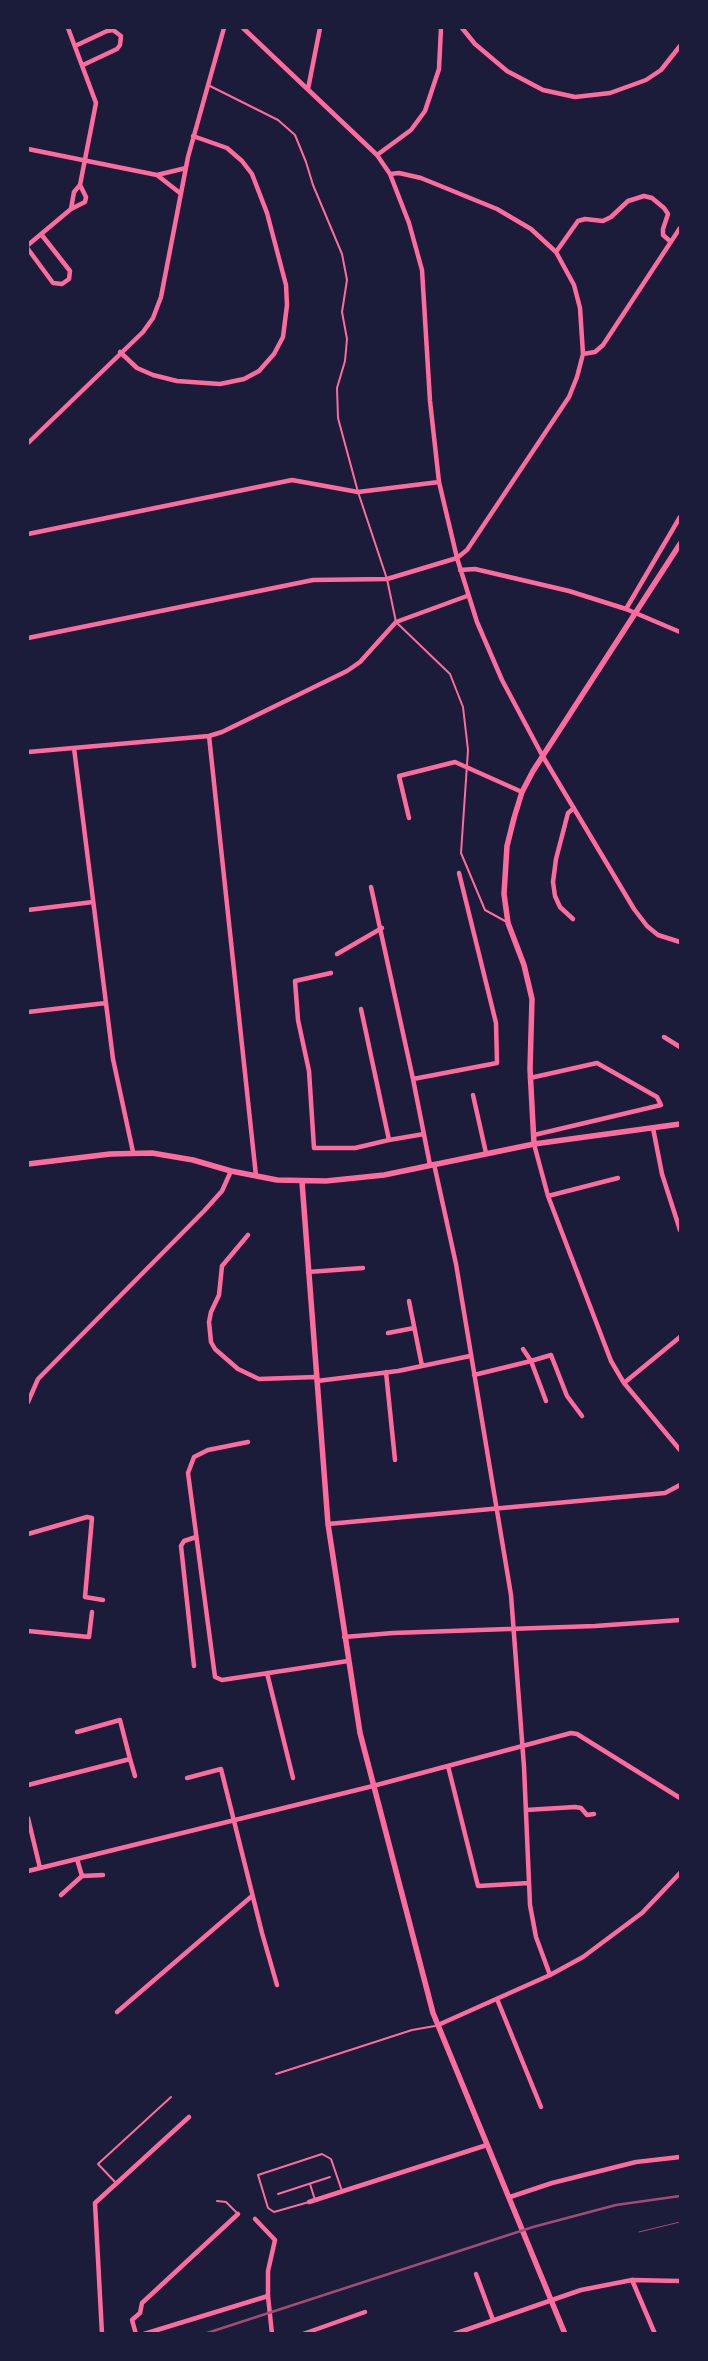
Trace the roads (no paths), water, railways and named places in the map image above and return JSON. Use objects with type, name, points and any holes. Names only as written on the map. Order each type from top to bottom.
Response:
[{"type":"street","points":[[68,28],[96,103],[80,185],[74,192],[71,209]]},
{"type":"street","points":[[28,443],[148,326],[158,308],[193,136],[224,28]]},
{"type":"street","points":[[244,28],[377,155],[390,174],[409,222],[422,270],[430,401],[439,482],[456,558],[468,596],[502,680],[542,755],[640,918],[658,935],[680,942]]},
{"type":"street","points":[[308,89],[320,28]]},
{"type":"street","points":[[377,155],[411,130],[425,111],[439,69],[441,28]]},
{"type":"street","points":[[462,28],[475,44],[507,71],[543,90],[575,96],[610,93],[628,88],[661,70],[675,55],[680,46]]},
{"type":"street","points":[[75,46],[108,31],[113,30],[120,36],[120,46],[117,49],[83,65]]},
{"type":"street","points":[[675,55],[680,57]]},
{"type":"street","points":[[120,352],[138,368],[153,375],[177,381],[220,384],[244,379],[260,371],[274,354],[282,337],[287,306],[286,284],[267,213],[252,174],[242,161],[227,148],[193,136]]},
{"type":"street","points":[[28,149],[86,159],[157,175],[180,193]]},
{"type":"street","points":[[157,175],[186,168]]},
{"type":"street","points":[[28,638],[313,580],[387,579],[456,558],[467,550],[569,397],[578,377],[583,354],[580,308],[574,285],[556,252],[531,229],[497,209],[410,174],[390,174]]},
{"type":"street","points":[[28,245],[71,209],[85,202],[86,197],[80,185]]},
{"type":"street","points":[[556,252],[578,221],[603,221],[611,217],[628,200],[644,196],[652,198],[668,214],[663,235],[671,242]]},
{"type":"street","points":[[583,354],[595,352],[603,345],[680,228]]},
{"type":"street","points":[[28,249],[53,283],[62,284],[69,279],[70,271],[41,234]]},
{"type":"street","points":[[28,534],[292,480],[358,492],[439,482]]},
{"type":"street","points":[[626,609],[680,517]]},
{"type":"street","points":[[680,544],[542,755],[522,792],[514,818],[505,867],[504,894],[508,923],[530,984],[533,1011],[530,1078],[534,1144],[548,1196],[611,1360],[624,1383],[680,1450]]},
{"type":"street","points":[[460,570],[475,569],[569,591],[626,609],[680,632]]},
{"type":"street","points":[[28,752],[209,736],[222,732],[347,671],[360,662],[396,622],[468,596]]},
{"type":"street","points":[[209,736],[256,1176]]},
{"type":"street","points":[[74,748],[113,1059],[132,1152]]},
{"type":"street","points":[[409,818],[399,776],[454,762],[522,792]]},
{"type":"street","points":[[573,919],[560,907],[555,896],[553,882],[556,859],[568,813],[574,808]]},
{"type":"street","points":[[413,1080],[497,1063],[496,1023],[459,873]]},
{"type":"street","points":[[371,887],[382,928],[424,1134],[456,1264],[515,1629],[532,1922],[550,1975]]},
{"type":"street","points":[[28,910],[93,902]]},
{"type":"street","points":[[337,954],[382,928]]},
{"type":"street","points":[[331,973],[295,981],[298,1020],[309,1071],[314,1148],[355,1148],[424,1134]]},
{"type":"street","points":[[28,1012],[106,1003]]},
{"type":"street","points":[[361,1008],[389,1140]]},
{"type":"street","points":[[664,1037],[680,1047]]},
{"type":"street","points":[[530,1078],[597,1063],[657,1097],[661,1105],[534,1135]]},
{"type":"street","points":[[473,1094],[486,1153]]},
{"type":"street","points":[[28,1164],[132,1152],[169,1154],[231,1171],[302,1182],[352,1180],[534,1144],[680,1124]]},
{"type":"street","points":[[652,1128],[662,1174],[680,1230]]},
{"type":"street","points":[[28,1402],[38,1380],[204,1211],[222,1191],[231,1171]]},
{"type":"street","points":[[548,1196],[618,1178]]},
{"type":"street","points":[[302,1182],[328,1524],[356,1716],[373,1786],[438,2025],[565,2334]]},
{"type":"street","points":[[248,1235],[222,1266],[219,1295],[211,1312],[209,1322],[211,1342],[215,1349],[238,1369],[259,1379],[316,1379],[386,1372],[470,1356]]},
{"type":"street","points":[[308,1272],[363,1268]]},
{"type":"street","points":[[409,1301],[422,1366]]},
{"type":"street","points":[[388,1333],[414,1328]]},
{"type":"street","points":[[624,1383],[680,1337]]},
{"type":"street","points":[[523,1349],[532,1361],[546,1400]]},
{"type":"street","points":[[474,1375],[552,1355],[567,1396],[582,1416]]},
{"type":"street","points":[[386,1372],[395,1460]]},
{"type":"street","points":[[248,1442],[208,1450],[194,1457],[188,1473],[215,1677],[222,1680],[348,1660]]},
{"type":"street","points":[[328,1524],[665,1493],[680,1485]]},
{"type":"street","points":[[28,1534],[87,1517],[92,1518],[85,1598],[103,1600]]},
{"type":"street","points":[[194,1666],[181,1546],[184,1541],[196,1536]]},
{"type":"street","points":[[28,1631],[89,1637],[92,1612]]},
{"type":"street","points":[[344,1637],[393,1633],[515,1629],[680,1620]]},
{"type":"street","points":[[267,1673],[293,1778]]},
{"type":"street","points":[[77,1732],[120,1720],[135,1776]]},
{"type":"street","points":[[28,1871],[373,1786],[564,1735],[577,1734],[680,1798]]},
{"type":"street","points":[[28,1785],[130,1759]]},
{"type":"street","points":[[448,1766],[478,1886],[529,1883]]},
{"type":"street","points":[[187,1778],[221,1769],[252,1896],[277,1985]]},
{"type":"street","points":[[526,1810],[575,1807],[581,1808],[587,1815],[594,1814]]},
{"type":"street","points":[[28,1818],[40,1868]]},
{"type":"street","points":[[77,1859],[82,1876]]},
{"type":"street","points":[[438,2025],[550,1975],[583,1957],[642,1913],[668,1888],[680,1873]]},
{"type":"street","points":[[61,1894],[82,1876],[103,1875]]},
{"type":"street","points":[[117,2012],[252,1896]]},
{"type":"street","points":[[497,1999],[541,2107]]},
{"type":"street","points":[[102,2334],[95,2203],[189,2116]]},
{"type":"street","points":[[309,2202],[487,2145]]},
{"type":"street","points":[[510,2197],[552,2183],[636,2162],[680,2157]]},
{"type":"street","points":[[136,2334],[132,2320],[140,2313],[142,2303],[238,2214]]},
{"type":"street","points":[[255,2219],[274,2240],[268,2271],[268,2296],[272,2334]]},
{"type":"street","points":[[476,2274],[493,2320]]},
{"type":"street","points":[[632,2280],[655,2334]]},
{"type":"street","points":[[454,2334],[581,2290],[632,2280],[680,2280]]},
{"type":"street","points":[[144,2334],[268,2296]]},
{"type":"street","points":[[303,2334],[365,2312]]},
{"type":"street","points":[[322,2327],[324,2334]]},
{"type":"lane","points":[[208,86],[278,120],[294,134],[342,254],[347,280],[342,312],[347,339],[345,361],[337,388],[337,407],[358,492],[387,579],[396,622],[450,674],[463,707],[468,750],[465,767],[461,853],[485,910],[508,923]]},
{"type":"lane","points":[[276,2074],[412,2030],[438,2025]]},
{"type":"lane","points":[[116,2183],[98,2164],[171,2097]]},
{"type":"lane","points":[[309,2202],[274,2212],[268,2208],[258,2175],[322,2154],[331,2159],[342,2191]]},
{"type":"lane","points":[[278,2194],[330,2177]]},
{"type":"lane","points":[[310,2184],[315,2200]]},
{"type":"lane","points":[[217,2201],[226,2202],[238,2214]]},
{"type":"tram line","points":[[639,2232],[680,2222]]},
{"type":"railway","points":[[204,2334],[533,2227],[616,2205],[680,2196]]}]
